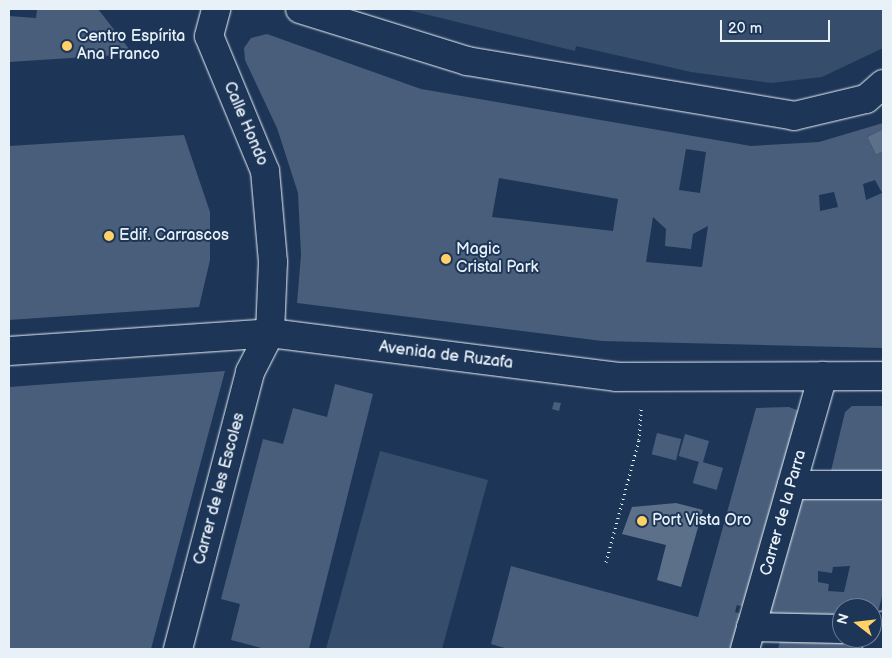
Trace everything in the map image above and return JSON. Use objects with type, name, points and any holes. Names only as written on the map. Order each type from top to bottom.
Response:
[{"type":"street","name":"Calle Hondo","points":[[216,9],[209,36],[265,171],[273,262],[270,333]]},
{"type":"street","points":[[300,9],[468,62],[794,116],[866,99],[883,84]]},
{"type":"street","name":"Avenida de Ruzafa","points":[[9,351],[270,333],[616,376],[883,376]]},
{"type":"street","name":"Carrer de les Escoles","points":[[178,649],[250,372],[270,333]]},
{"type":"street","name":"Carrer de la Parra","points":[[748,638],[824,376]]},
{"type":"street","points":[[792,485],[883,485]]},
{"type":"street","points":[[748,638],[832,630]]},
{"type":"path","points":[[606,562],[639,440],[643,375]]},
{"type":"shaded area","points":[[404,9],[883,9],[883,48],[822,77],[771,83],[691,72],[576,46],[575,51]]},
{"type":"shaded area","points":[[883,129],[883,151],[876,155],[867,137]]},
{"type":"shaded area","points":[[380,451],[488,480],[442,649],[326,649]]},
{"type":"shaded area","points":[[676,503],[703,510],[681,587],[657,580],[666,545],[622,534],[632,507]]},
{"type":"building","points":[[37,9],[98,9],[133,54],[9,62],[9,16],[36,18]]},
{"type":"building","points":[[267,34],[421,89],[751,146],[819,142],[883,123],[883,129],[867,137],[876,155],[883,151],[883,348],[602,341],[297,303],[301,255],[298,193],[277,128],[245,60],[244,48],[251,38]],"holes":[[[686,149],[706,152],[700,193],[679,190]],[[499,178],[618,199],[613,231],[492,217]],[[875,180],[882,193],[866,200],[863,184]],[[834,192],[838,207],[820,211],[819,195]],[[653,217],[666,229],[665,246],[691,249],[693,234],[708,226],[702,267],[646,262]]]},
{"type":"building","name":"Edif. Carrascos","points":[[184,135],[210,212],[210,260],[199,307],[9,320],[9,146]]},
{"type":"building","points":[[225,371],[151,649],[9,649],[9,387]]},
{"type":"building","points":[[335,384],[373,394],[309,649],[265,649],[231,640],[240,604],[221,599],[263,439],[283,444],[293,408],[327,417]]},
{"type":"building","points":[[554,402],[561,403],[559,411],[552,409]]},
{"type":"building","points":[[852,406],[883,406],[883,473],[830,475],[845,412]]},
{"type":"building","points":[[789,407],[802,412],[745,607],[737,605],[735,612],[742,614],[732,649],[508,649],[491,644],[511,566],[698,617],[756,408]]},
{"type":"building","points":[[657,433],[681,439],[676,460],[652,454]]},
{"type":"building","points":[[685,434],[709,441],[703,463],[679,456]]},
{"type":"building","points":[[699,461],[723,468],[717,490],[693,483]]},
{"type":"building","points":[[883,496],[882,598],[832,598],[832,618],[765,617],[800,497]],"holes":[[[850,566],[844,592],[828,591],[829,584],[818,582],[818,571],[832,573],[833,567]]]},
{"type":"building","points":[[780,641],[832,641],[832,648],[868,649],[778,649]]},
{"type":"place","name":"Centro Espírita Ana Franco","points":[[67,46]]},
{"type":"place","name":"Edif. Carrascos","points":[[109,236]]},
{"type":"place","name":"Magic Cristal Park","points":[[446,259]]},
{"type":"place","name":"Port Vista Oro","points":[[642,521]]}]
